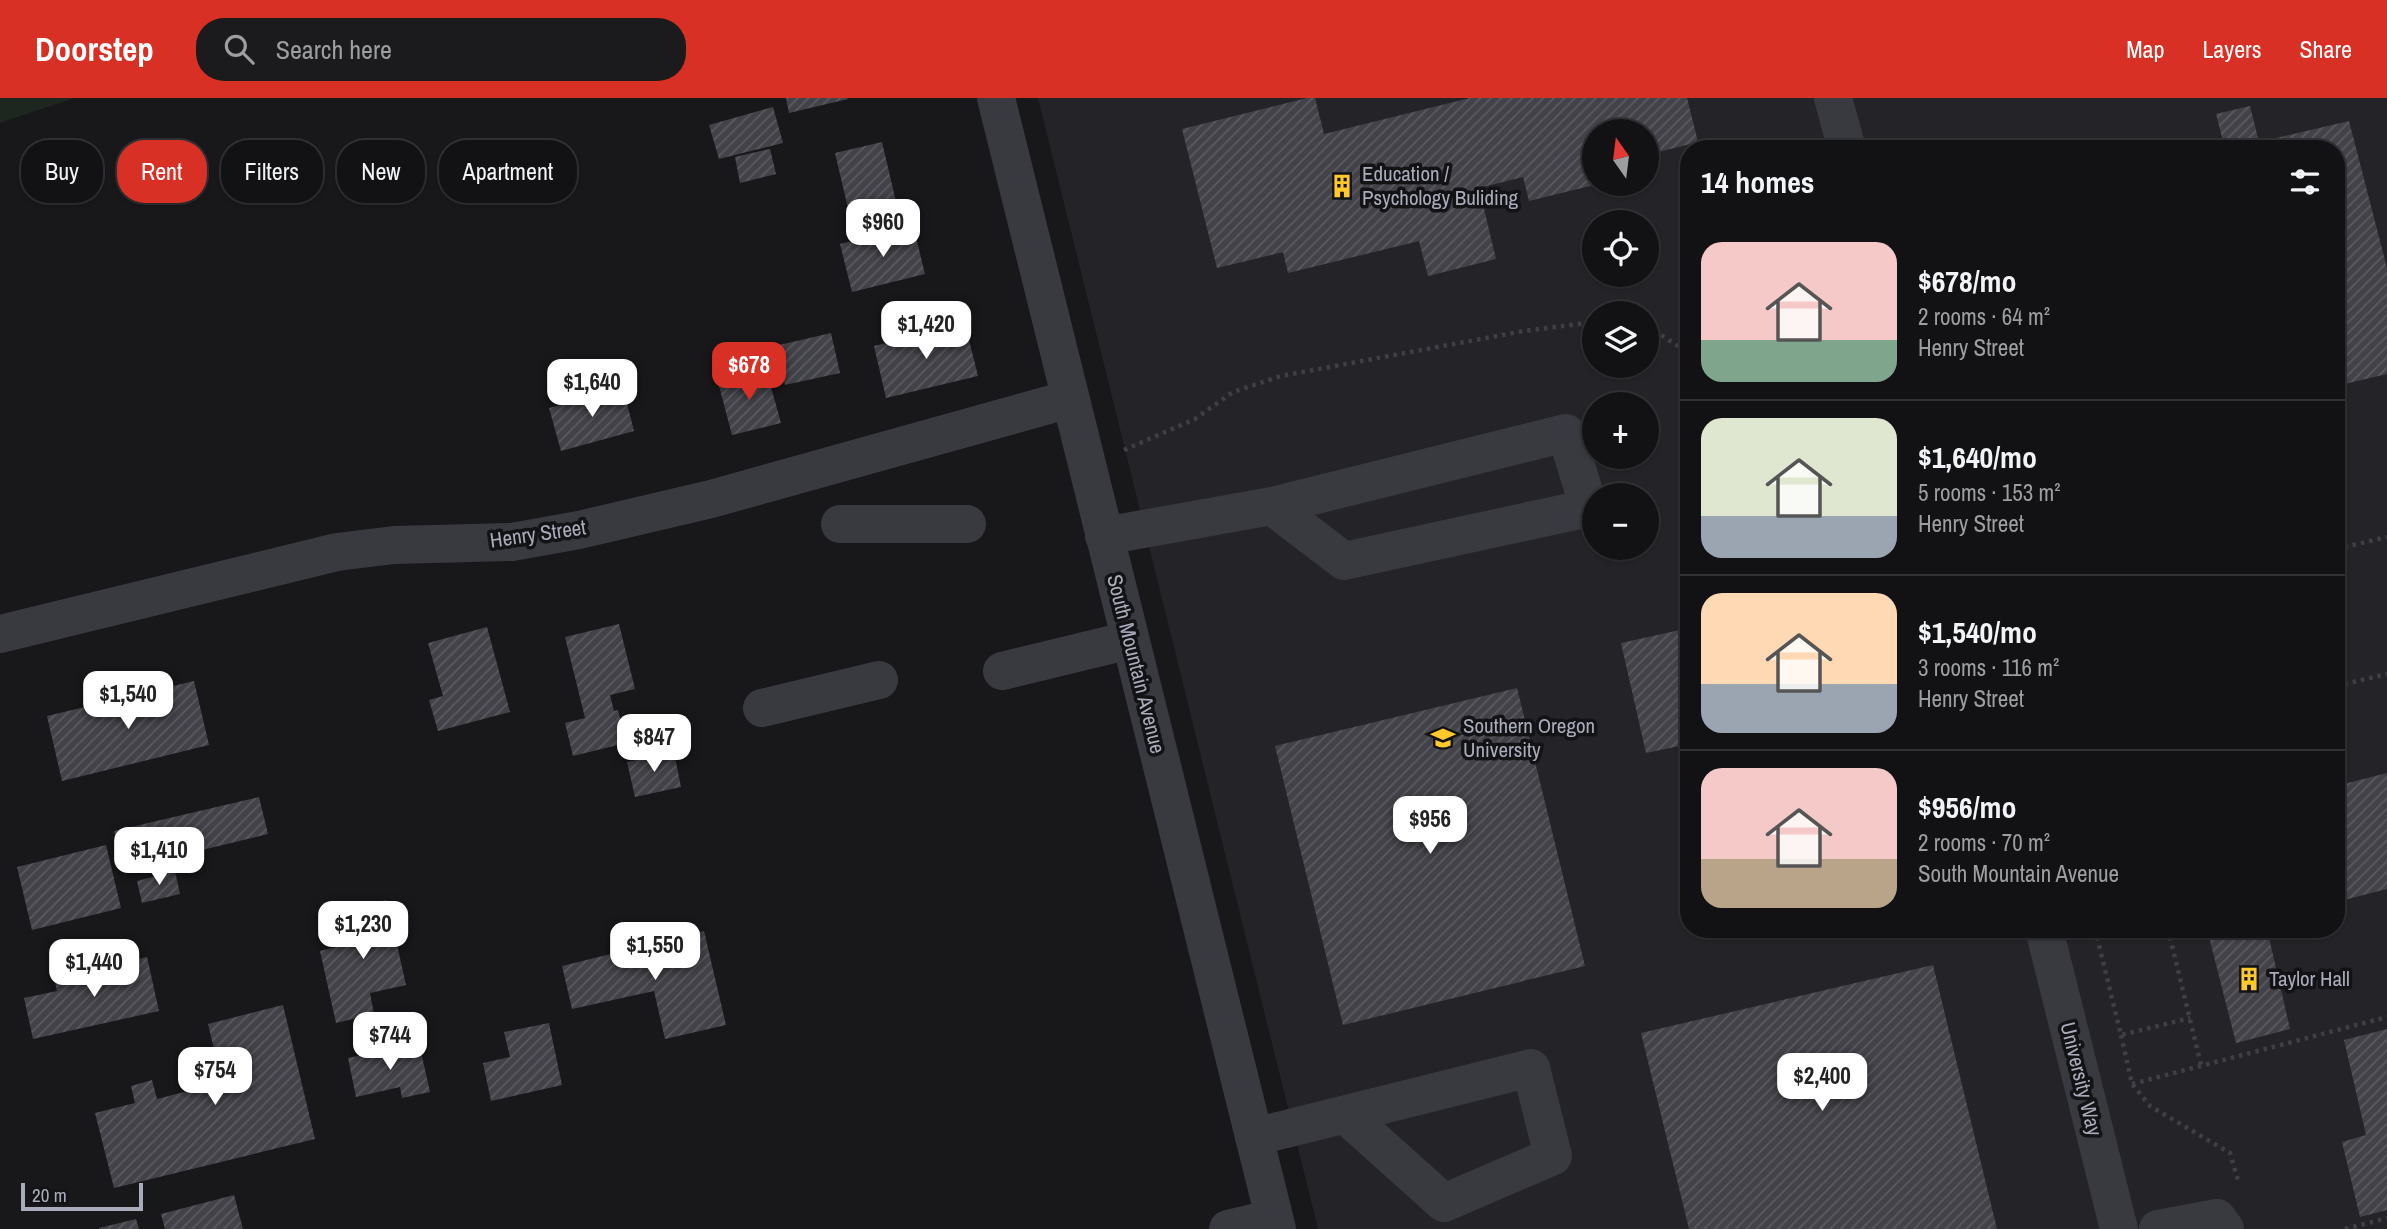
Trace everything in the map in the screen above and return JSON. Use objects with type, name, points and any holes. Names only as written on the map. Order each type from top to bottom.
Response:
[{"type":"street","name":"South Mountain Avenue","points":[[996,98],[1276,1223]]},
{"type":"street","points":[[1833,98],[1845,140]]},
{"type":"street","name":"Henry Street","points":[[0,634],[337,552],[394,545],[512,542],[579,530],[711,499],[1070,399]]},
{"type":"street","points":[[1104,536],[1272,506],[1566,433],[1588,508],[1344,561],[1272,506]]},
{"type":"street","points":[[840,524],[967,524]]},
{"type":"street","points":[[1002,671],[1130,640]]},
{"type":"street","points":[[762,708],[880,680]]},
{"type":"street","name":"University Way","points":[[2046,938],[2119,1229]]},
{"type":"street","points":[[1254,1137],[1531,1068],[1553,1156],[1444,1203],[1346,1115]]},
{"type":"street","points":[[2158,1229],[2217,1217],[2225,1229]]},
{"type":"street","points":[[1228,1229],[1276,1223]]},
{"type":"path","points":[[1123,451],[1195,419],[1233,392],[1281,376],[1524,331],[1582,324]]},
{"type":"path","points":[[1659,334],[1680,347]]},
{"type":"path","points":[[2345,548],[2387,537]]},
{"type":"path","points":[[2345,684],[2387,674]]},
{"type":"path","points":[[2097,938],[2132,1084],[2150,1106],[2230,1153],[2241,1191]]},
{"type":"path","points":[[2170,938],[2202,1065]]},
{"type":"path","points":[[2132,1084],[2387,1017]]},
{"type":"path","points":[[2121,1034],[2190,1018]]},
{"type":"path","points":[[2345,1229],[2387,1218]]},
{"type":"shaded area","points":[[0,98],[75,98],[0,123]]},
{"type":"shaded area","name":"Southern Oregon University","points":[[1038,98],[2387,98],[2387,1229],[1318,1229]]},
{"type":"building","points":[[786,98],[847,98],[848,99],[789,113]]},
{"type":"building","name":"Education / Psychology Buliding","points":[[1307,98],[1315,98],[1324,134],[1470,98],[1687,98],[1698,140],[1680,140],[1680,147],[1659,152],[1659,119],[1582,119],[1582,188],[1529,201],[1523,177],[1479,188],[1496,259],[1428,276],[1419,241],[1288,273],[1283,252],[1217,268],[1182,129]]},
{"type":"building","points":[[2250,106],[2258,140],[2223,140],[2216,114]]},
{"type":"building","points":[[773,107],[783,143],[719,159],[709,125]]},
{"type":"building","points":[[2349,121],[2387,268],[2387,374],[2345,384],[2345,140],[2268,140]]},
{"type":"building","points":[[882,142],[898,210],[851,221],[835,153]]},
{"type":"building","points":[[770,149],[776,174],[740,183],[735,157]]},
{"type":"building","points":[[913,225],[925,274],[852,292],[840,244]]},
{"type":"building","points":[[965,324],[978,376],[886,398],[874,346]]},
{"type":"building","points":[[831,333],[840,373],[785,385],[775,346]]},
{"type":"building","points":[[766,369],[781,423],[732,435],[718,382]]},
{"type":"building","points":[[623,388],[634,431],[561,451],[549,408]]},
{"type":"building","points":[[619,624],[635,689],[610,695],[614,711],[618,710],[626,743],[573,756],[565,723],[585,718],[565,637]]},
{"type":"building","points":[[487,627],[510,712],[438,731],[429,700],[443,696],[428,643]]},
{"type":"building","points":[[1680,630],[1680,746],[1646,753],[1621,643]]},
{"type":"building","points":[[194,681],[209,745],[62,781],[47,716]]},
{"type":"building","points":[[1517,688],[1585,966],[1343,1025],[1275,746]]},
{"type":"building","points":[[674,752],[681,787],[635,797],[627,762]]},
{"type":"building","points":[[2387,773],[2387,889],[2345,900],[2345,784]]},
{"type":"building","points":[[259,797],[268,834],[123,869],[114,831]]},
{"type":"building","points":[[106,845],[121,908],[32,930],[17,867]]},
{"type":"building","points":[[175,871],[180,894],[142,903],[137,881]]},
{"type":"building","points":[[387,900],[406,985],[370,993],[374,1014],[336,1023],[320,951],[348,944],[341,910]]},
{"type":"building","points":[[704,931],[726,1025],[665,1039],[654,991],[572,1009],[562,966]]},
{"type":"building","name":"Taylor Hall","points":[[2209,938],[2269,938],[2290,1029],[2236,1043]]},
{"type":"building","points":[[147,957],[159,1011],[33,1039],[24,998],[57,991],[54,978]]},
{"type":"building","points":[[1933,965],[1997,1229],[1689,1229],[1641,1033]]},
{"type":"building","points":[[283,1005],[315,1139],[114,1188],[95,1113],[135,1103],[131,1086],[152,1080],[157,1099],[222,1082],[208,1024]]},
{"type":"building","points":[[549,1023],[562,1085],[491,1101],[483,1063],[510,1057],[504,1032]]},
{"type":"building","points":[[2387,1029],[2387,1210],[2360,1217],[2342,1142],[2366,1135],[2344,1040]]},
{"type":"building","points":[[419,1043],[430,1092],[402,1098],[400,1087],[356,1097],[348,1058]]},
{"type":"building","points":[[234,1195],[243,1229],[165,1229],[161,1214]]},
{"type":"building","points":[[136,1219],[139,1229],[99,1229],[99,1228]]},
{"type":"place","name":"Education / Psychology Buliding","points":[[1342,186]]},
{"type":"place","name":"Southern Oregon University","points":[[1443,738]]},
{"type":"place","name":"Taylor Hall","points":[[2249,979]]}]
